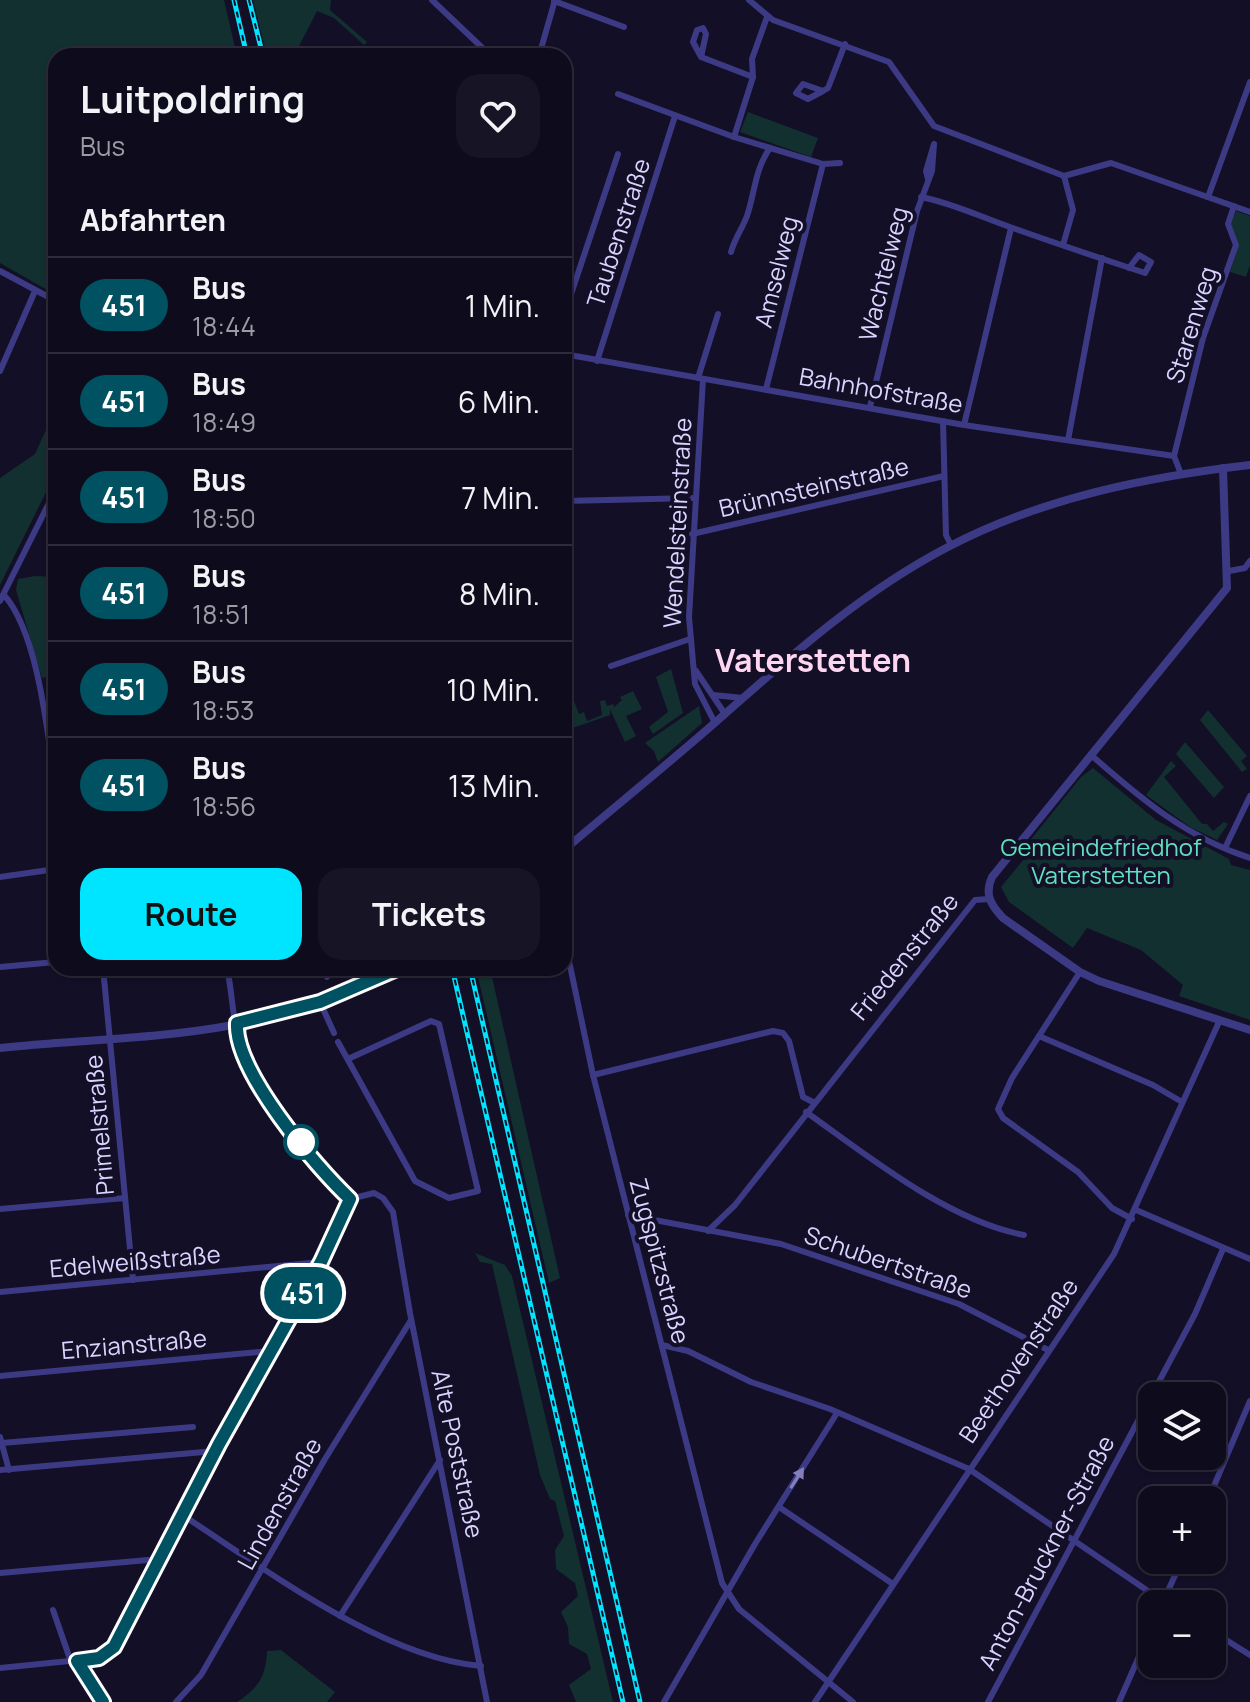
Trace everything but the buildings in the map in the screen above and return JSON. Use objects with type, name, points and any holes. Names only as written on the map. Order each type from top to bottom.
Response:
[{"type":"street","points":[[432,0],[483,48]]},
{"type":"street","points":[[749,0],[767,17],[889,62],[934,126],[1064,176],[1111,163],[1250,212]]},
{"type":"street","points":[[541,48],[554,1],[624,27]]},
{"type":"street","points":[[734,137],[753,77],[752,59],[767,17]]},
{"type":"street","points":[[823,91],[831,84],[845,44]]},
{"type":"street","points":[[700,55],[753,77]]},
{"type":"street","points":[[1208,197],[1250,82]]},
{"type":"street","points":[[618,94],[734,137],[823,164],[840,163]]},
{"type":"street","name":"Taubenstraße","points":[[597,361],[675,116]]},
{"type":"street","name":"Wachtelweg","points":[[870,407],[928,179],[934,126]]},
{"type":"street","points":[[731,252],[735,235],[746,218],[760,162],[770,148]]},
{"type":"street","points":[[572,291],[618,154]]},
{"type":"street","name":"Amselweg","points":[[766,389],[823,164]]},
{"type":"street","points":[[1063,245],[1073,210],[1064,176]]},
{"type":"street","name":"Wachtelweg","points":[[921,197],[1129,268]]},
{"type":"street","name":"Starenweg","points":[[1174,456],[1203,338],[1236,245],[1228,224],[1234,206]]},
{"type":"street","points":[[964,425],[1011,228]]},
{"type":"street","points":[[1068,440],[1102,258]]},
{"type":"street","points":[[0,271],[48,297]]},
{"type":"street","points":[[0,371],[35,291]]},
{"type":"street","name":"Wendelsteinstraße","points":[[715,723],[695,684],[690,639],[700,378],[718,314]]},
{"type":"street","name":"Bahnhofstraße","points":[[572,356],[964,425],[1174,456]]},
{"type":"street","points":[[943,421],[946,535],[951,545]]},
{"type":"street","points":[[1174,456],[1177,474]]},
{"type":"street","points":[[572,843],[854,606],[951,545],[1074,498],[1177,474],[1250,465]]},
{"type":"street","name":"Friedenstraße","points":[[708,1231],[735,1205],[975,900],[989,899],[987,887],[992,877],[1227,588],[1229,571],[1223,468]]},
{"type":"street","name":"Brünnsteinstraße","points":[[692,534],[944,476]]},
{"type":"street","points":[[572,501],[694,498]]},
{"type":"street","points":[[48,512],[2,598],[18,617],[48,737]]},
{"type":"street","points":[[1229,571],[1239,570],[1250,561]]},
{"type":"street","points":[[611,666],[690,639]]},
{"type":"street","name":"Wendelsteinstraße","points":[[694,668],[725,714]]},
{"type":"street","points":[[713,695],[743,698]]},
{"type":"street","points":[[1091,755],[1160,814],[1250,858]]},
{"type":"street","points":[[1225,848],[1250,796]]},
{"type":"street","points":[[0,877],[48,870]]},
{"type":"street","points":[[989,899],[1003,918],[1080,972],[1219,1022],[1250,1030]]},
{"type":"street","points":[[0,967],[48,963]]},
{"type":"street","points":[[1080,972],[999,1101],[998,1109],[1003,1118],[1078,1172],[1112,1208],[1132,1219]]},
{"type":"street","name":"Zugspitzstraße","points":[[572,975],[628,1215],[727,1592],[748,1618],[853,1702]]},
{"type":"street","name":"Primelstraße","points":[[104,976],[133,1280]]},
{"type":"street","points":[[0,1668],[99,1658],[114,1647],[215,1451],[321,1262],[350,1199],[325,1174],[280,1117],[243,1053],[228,976]]},
{"type":"street","points":[[0,1048],[237,1023],[320,1002],[380,976]]},
{"type":"street","points":[[320,1002],[334,1033]]},
{"type":"street","points":[[338,1042],[415,1181],[449,1198],[478,1191],[439,1024],[431,1021],[348,1059]]},
{"type":"street","name":"Beethovenstraße","points":[[815,1702],[1114,1254],[1219,1022]]},
{"type":"street","points":[[593,1075],[773,1031],[783,1033],[789,1041],[803,1097],[813,1102]]},
{"type":"street","points":[[1039,1036],[1153,1085],[1182,1102]]},
{"type":"street","points":[[806,1112],[874,1162],[943,1202],[1005,1232],[1024,1235]]},
{"type":"street","name":"Alte Poststraße","points":[[350,1199],[374,1193],[383,1198],[393,1212],[411,1320],[487,1702]]},
{"type":"street","points":[[0,1209],[125,1198]]},
{"type":"street","points":[[1136,1210],[1250,1259]]},
{"type":"street","points":[[628,1215],[708,1231]]},
{"type":"street","name":"Schubertstraße","points":[[708,1231],[781,1244],[948,1300],[1048,1350]]},
{"type":"street","name":"Anton-Bruckner-Straße","points":[[988,1702],[1195,1314],[1223,1249]]},
{"type":"street","name":"Edelweißstraße","points":[[0,1292],[321,1262]]},
{"type":"street","name":"Lindenstraße","points":[[176,1702],[201,1675],[342,1429],[411,1320]]},
{"type":"street","points":[[662,1345],[678,1348],[751,1382],[837,1413],[969,1469],[1145,1590]]},
{"type":"street","name":"Enzianstraße","points":[[0,1376],[270,1351]]},
{"type":"street","points":[[1214,1486],[1250,1401]]},
{"type":"street","points":[[664,1702],[727,1592],[837,1413]]},
{"type":"street","points":[[9,1470],[1,1440],[193,1427]]},
{"type":"street","points":[[0,1470],[215,1451]]},
{"type":"street","points":[[340,1616],[440,1459]]},
{"type":"street","points":[[779,1507],[893,1584]]},
{"type":"street","points":[[184,1516],[340,1616],[443,1660],[481,1666]]},
{"type":"street","points":[[0,1573],[148,1560],[159,1562]]},
{"type":"street","points":[[53,1610],[74,1662],[103,1702]]},
{"type":"street","points":[[1226,1640],[1250,1655]]},
{"type":"street","points":[[1119,1702],[1138,1659]]},
{"type":"green space","points":[[0,0],[224,0],[235,48],[48,48],[48,290],[0,263]]},
{"type":"green space","points":[[253,0],[331,0],[330,10],[367,42],[364,45],[334,18],[317,11],[298,48],[265,48]]},
{"type":"green space","points":[[748,112],[818,138],[811,157],[740,132]]},
{"type":"green space","points":[[1236,211],[1250,216],[1250,265],[1246,277],[1230,272],[1239,245],[1231,224]]},
{"type":"green space","points":[[48,426],[48,488],[0,585],[0,478],[35,454]]},
{"type":"green space","points":[[48,577],[48,677],[42,678],[16,590],[18,579]]},
{"type":"green space","points":[[671,669],[683,713],[653,734],[649,727],[668,712],[656,677]]},
{"type":"green space","points":[[633,691],[642,709],[626,716],[636,736],[625,742],[610,709],[610,715],[572,728],[572,696],[579,714],[584,712],[587,721],[602,715],[600,701],[605,700],[607,706],[613,704],[614,707],[622,700],[620,697]]},
{"type":"green space","points":[[699,706],[702,723],[658,762],[654,751],[645,743]]},
{"type":"green space","points":[[1208,710],[1247,756],[1241,761],[1247,769],[1242,772],[1200,720]]},
{"type":"green space","points":[[1185,742],[1224,787],[1214,798],[1176,754]]},
{"type":"green space","points":[[1171,761],[1176,766],[1164,777],[1202,824],[1207,824],[1213,831],[1224,822],[1228,824],[1217,840],[1190,827],[1146,795]]},
{"type":"green space","name":"Gemeindefriedhof Vaterstetten","points":[[1093,768],[1156,820],[1229,859],[1231,865],[1250,870],[1250,1020],[1179,996],[1183,985],[1141,950],[1087,928],[1073,948],[1009,902],[1001,887],[1029,853],[1024,848],[1081,777]]},
{"type":"green space","points":[[478,976],[492,976],[560,1278],[549,1283]]},
{"type":"green space","points":[[475,1253],[505,1265],[512,1276],[613,1702],[576,1702],[569,1685],[591,1669],[587,1654],[569,1644],[568,1627],[561,1612],[578,1596],[575,1583],[556,1569],[555,1550],[564,1536],[555,1501],[550,1499],[540,1475],[492,1264],[480,1262]]},
{"type":"green space","points":[[281,1650],[335,1692],[327,1702],[237,1702],[260,1681],[267,1651]]},
{"type":"railway","points":[[234,0],[245,48]]},
{"type":"railway","points":[[249,0],[261,48]]},
{"type":"railway","points":[[454,976],[623,1702]]},
{"type":"railway","points":[[472,976],[640,1702]]},
{"type":"bus line","name":"451","points":[[103,1702],[77,1661],[99,1658],[114,1647],[219,1444],[321,1262],[350,1199],[325,1174],[261,1088],[243,1053],[236,1031],[237,1023],[260,1020],[320,1002],[381,976]]},
{"type":"district","name":"Vaterstetten","points":[[813,661]]}]
